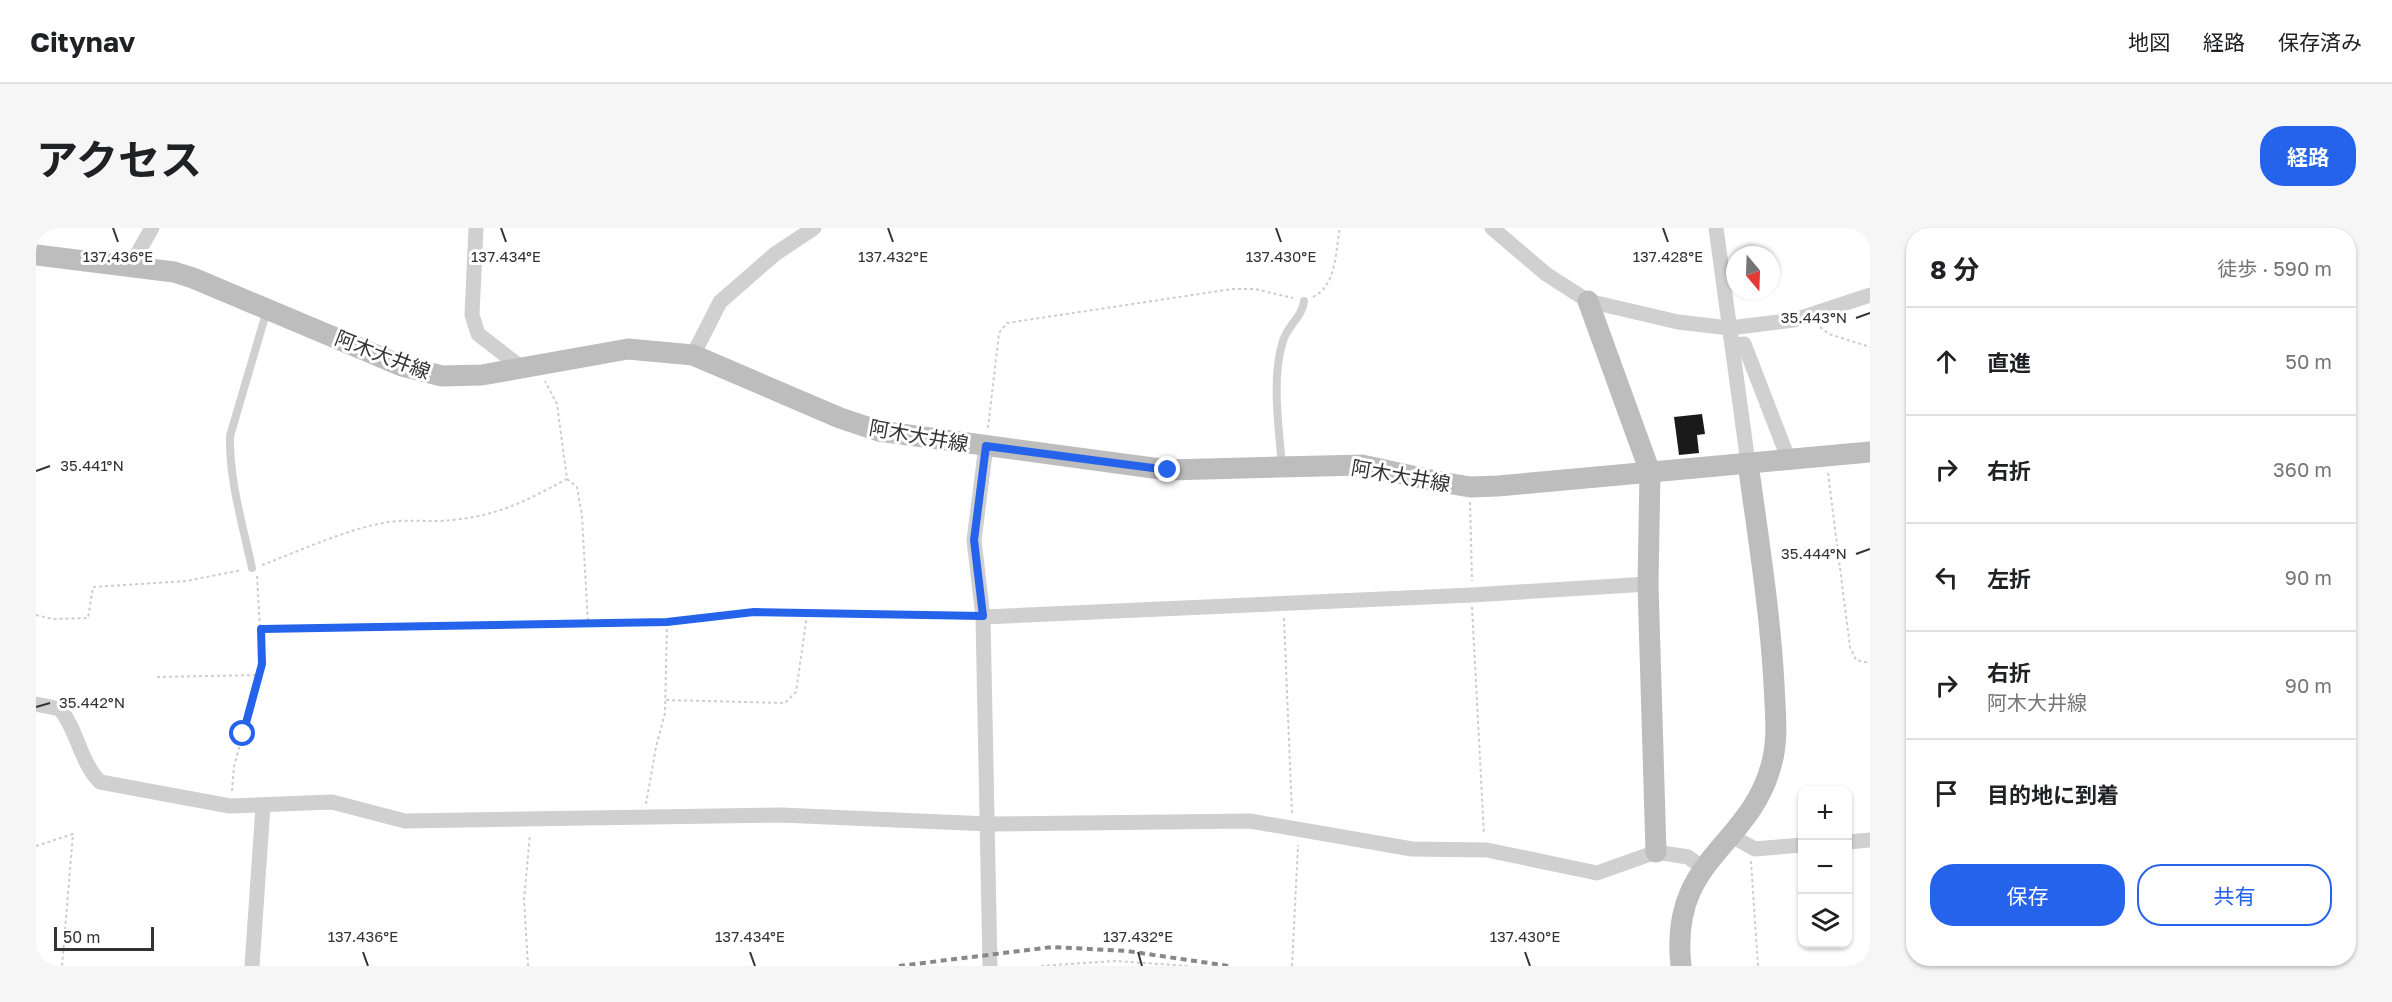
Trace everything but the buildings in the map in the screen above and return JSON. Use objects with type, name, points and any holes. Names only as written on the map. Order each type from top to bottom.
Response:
[{"type":"main road","name":"阿木大井線","points":[[36,255],[174,272],[267,308],[402,366],[442,376],[482,375],[628,349],[693,355],[855,423],[905,436],[1168,470],[1362,465],[1470,487],[1870,452]]},
{"type":"main road","points":[[1588,301],[1650,472],[1648,584],[1656,852]]},
{"type":"main road","points":[[1681,966],[1681,917],[1686,898],[1703,868],[1730,835],[1766,782],[1776,735],[1773,660],[1748,463]]},
{"type":"street","points":[[129,268],[152,228]]},
{"type":"street","points":[[476,228],[472,315],[478,334],[530,367]]},
{"type":"street","points":[[693,355],[720,302],[775,254],[814,228]]},
{"type":"street","points":[[1492,228],[1546,274],[1588,301],[1678,321],[1730,328],[1794,320],[1870,295]]},
{"type":"street","points":[[1716,228],[1748,463]]},
{"type":"street","points":[[1732,345],[1744,345],[1788,458]]},
{"type":"street","points":[[986,446],[974,540],[983,616],[989,824],[990,966]]},
{"type":"street","points":[[983,616],[1472,596],[1648,584]]},
{"type":"street","points":[[36,705],[60,709],[68,719],[91,773],[100,782],[230,806],[332,802],[405,821],[646,815],[781,815],[989,824],[1250,821],[1412,849],[1485,850],[1596,873],[1656,852],[1688,857],[1703,868]]},
{"type":"street","points":[[252,966],[262,806]]},
{"type":"street","points":[[1730,835],[1750,847],[1798,845]]},
{"type":"street","points":[[1852,842],[1870,840]]},
{"type":"lane","points":[[1282,466],[1277,402],[1280,353],[1287,332],[1304,301]]},
{"type":"lane","points":[[252,568],[239,509],[230,436],[267,308]]},
{"type":"path","points":[[986,446],[999,333],[1007,323],[1232,289],[1255,289],[1304,301],[1317,296],[1328,285],[1340,228]]},
{"type":"path","points":[[1815,313],[1821,329],[1829,334],[1870,347]]},
{"type":"path","points":[[530,367],[557,404],[567,479],[577,487],[582,516],[588,624]]},
{"type":"path","points":[[1826,456],[1851,647],[1856,660],[1870,663]]},
{"type":"path","points":[[230,806],[234,766],[259,675],[261,629],[255,568],[352,531],[383,523],[450,521],[494,514],[513,508],[567,479]]},
{"type":"path","points":[[1470,487],[1472,596],[1485,850]]},
{"type":"path","points":[[36,615],[53,619],[88,618],[93,587],[186,580],[252,568]]},
{"type":"path","points":[[1283,604],[1296,829],[1292,966]]},
{"type":"path","points":[[261,629],[667,622],[754,612],[807,615],[983,616]]},
{"type":"path","points":[[666,700],[785,704],[795,692],[807,615]]},
{"type":"path","points":[[646,815],[646,796],[665,713],[667,622]]},
{"type":"path","points":[[157,677],[259,675]]},
{"type":"path","points":[[528,966],[524,900],[531,819]]},
{"type":"path","points":[[36,846],[73,834],[62,966]]},
{"type":"path","points":[[1750,847],[1758,966]]},
{"type":"path","points":[[1041,966],[1115,961],[1189,966]]},
{"type":"railway","points":[[899,966],[1052,947],[1127,951],[1229,966]]},
{"type":"route","points":[[243,734],[262,664],[261,629],[667,622],[754,612],[807,615],[983,616],[974,540],[986,446],[1168,470]]}]
